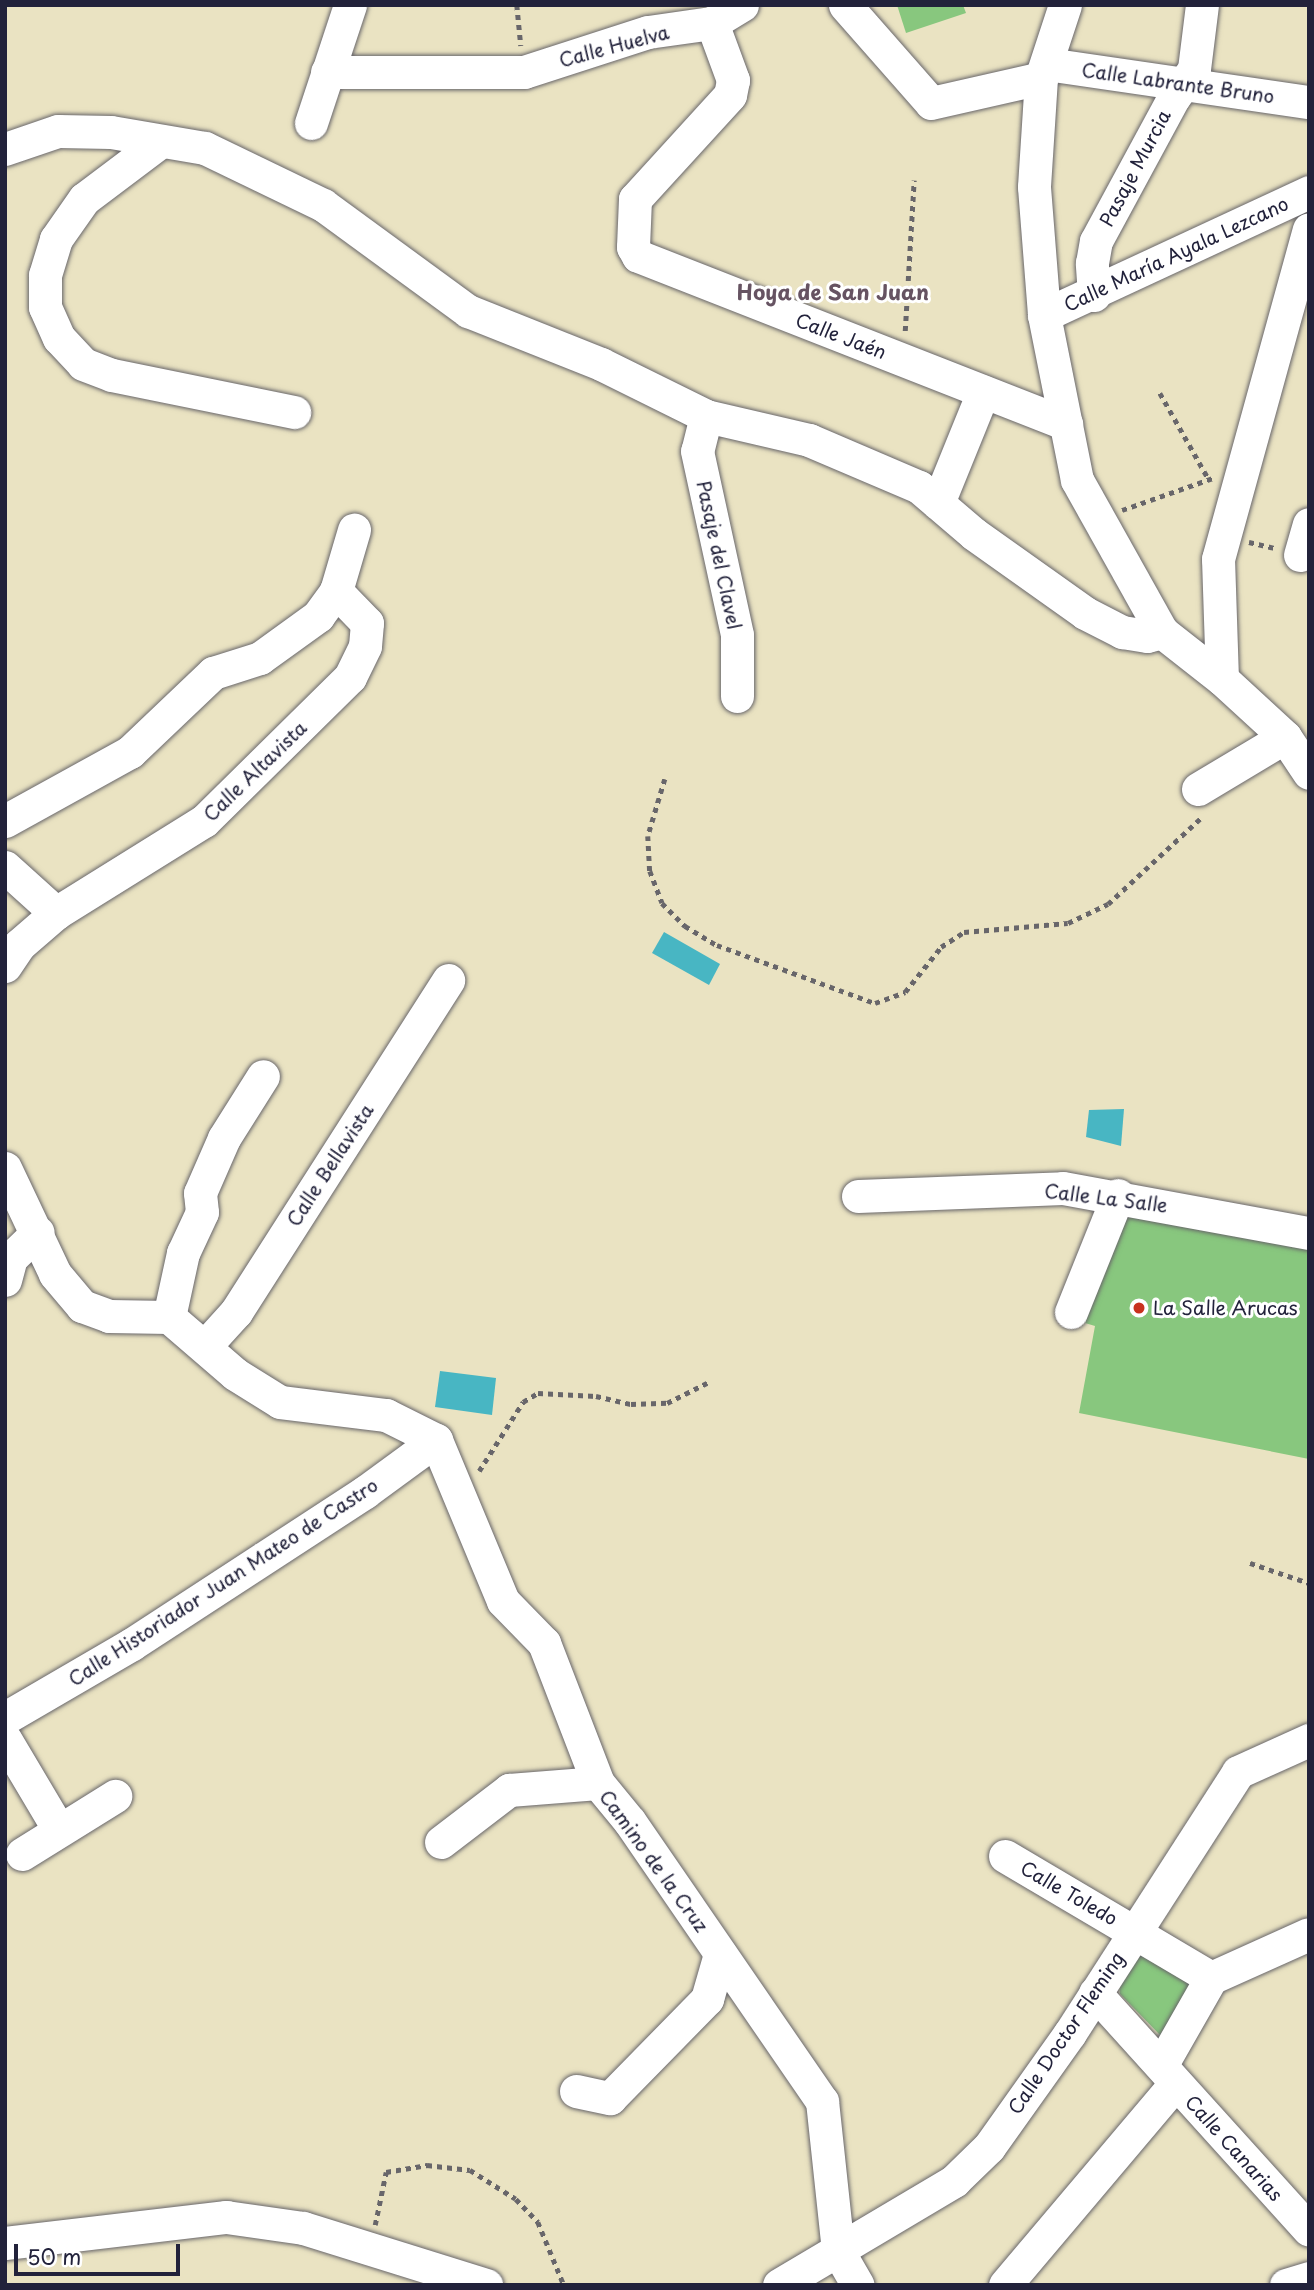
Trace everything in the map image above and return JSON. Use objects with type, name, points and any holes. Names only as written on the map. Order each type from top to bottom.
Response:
[{"type":"street","points":[[311,123],[350,5]]},
{"type":"street","name":"Calle Huelva","points":[[327,72],[524,72],[648,32],[712,23],[742,5]]},
{"type":"street","points":[[845,5],[931,103],[1044,71]]},
{"type":"street","points":[[1065,5],[1044,71],[1034,187],[1044,315],[1077,481],[1162,632],[1222,679],[1284,737],[1309,773]]},
{"type":"street","name":"Pasaje Murcia","points":[[1094,295],[1091,263],[1096,241],[1194,69],[1202,5]]},
{"type":"street","name":"Calle Jaén","points":[[712,23],[733,80],[730,95],[635,199],[633,247],[638,256],[1066,424]]},
{"type":"street","name":"Calle Labrante Bruno","points":[[1044,71],[1184,83],[1309,102]]},
{"type":"street","points":[[5,149],[58,131],[111,132],[205,148],[323,205],[468,312],[601,364],[706,416],[809,440],[919,487],[1085,613],[1122,632],[1147,636],[1162,632]]},
{"type":"street","points":[[161,141],[83,200],[56,239],[45,275],[45,307],[59,338],[83,364],[112,375],[294,412]]},
{"type":"street","points":[[1222,679],[1219,559],[1224,535],[1223,477],[1305,224]]},
{"type":"street","name":"Calle María Ayala Lezcano","points":[[1044,315],[1094,295],[1305,224]]},
{"type":"street","points":[[938,503],[983,392]]},
{"type":"street","name":"Pasaje del Clavel","points":[[706,416],[696,451],[737,635],[737,696]]},
{"type":"street","points":[[5,821],[130,752],[214,673],[260,658],[318,616],[336,591],[354,530]]},
{"type":"street","name":"Calle Altavista","points":[[5,966],[19,945],[55,913],[204,821],[350,677],[365,646],[367,623],[336,591]]},
{"type":"street","points":[[1198,789],[1284,737]]},
{"type":"street","points":[[5,867],[55,913]]},
{"type":"street","name":"Calle Bellavista","points":[[206,1345],[236,1312],[448,981]]},
{"type":"street","points":[[169,1317],[183,1253],[201,1212],[200,1193],[224,1138],[263,1076]]},
{"type":"street","points":[[5,1168],[38,1233],[55,1274],[82,1306],[109,1316],[169,1317],[206,1345],[235,1374],[280,1402],[386,1415],[436,1440]]},
{"type":"street","name":"Calle La Salle","points":[[858,1196],[1063,1188],[1118,1195],[1309,1233]]},
{"type":"street","points":[[1071,1312],[1118,1195]]},
{"type":"street","points":[[5,1280],[11,1258],[38,1233]]},
{"type":"street","name":"Camino de la Cruz","points":[[436,1440],[459,1487],[503,1601],[544,1643],[598,1783],[630,1822],[822,2101],[838,2250]]},
{"type":"street","name":"Calle Historiador Juan Mateo de Castro","points":[[5,1718],[155,1629],[365,1492],[436,1440]]},
{"type":"street","points":[[5,1740],[59,1830]]},
{"type":"street","name":"Calle Doctor Fleming","points":[[779,2285],[954,2181],[989,2147],[1095,1993],[1238,1772],[1309,1740]]},
{"type":"street","points":[[440,1842],[509,1790],[598,1783]]},
{"type":"street","points":[[22,1854],[115,1796]]},
{"type":"street","name":"Calle Toledo","points":[[1005,1856],[1211,1978]]},
{"type":"street","points":[[1006,2285],[1169,2074],[1211,1978],[1309,1934]]},
{"type":"street","points":[[576,2091],[610,2098],[706,1999],[720,1954]]},
{"type":"street","name":"Calle Canarias","points":[[1095,1993],[1309,2230]]},
{"type":"street","points":[[5,2243],[226,2217],[303,2228],[371,2246],[486,2285]]},
{"type":"street","points":[[838,2250],[858,2285]]},
{"type":"street","points":[[1286,2285],[1309,2278]]},
{"type":"path","points":[[517,5],[524,72]]},
{"type":"path","points":[[903,360],[914,180]]},
{"type":"path","points":[[1099,519],[1223,477],[1160,393]]},
{"type":"path","points":[[1224,535],[1304,540]]},
{"type":"path","points":[[665,779],[648,836],[650,871],[662,903],[685,926],[717,945],[875,1003],[905,992],[941,947],[964,932],[1068,923],[1108,904],[1214,805],[1229,770]]},
{"type":"path","points":[[459,1487],[484,1467],[523,1402],[538,1394],[596,1396],[631,1404],[667,1403],[707,1383]]},
{"type":"path","points":[[1250,1563],[1309,1583]]},
{"type":"path","points":[[371,2246],[386,2172],[427,2165],[470,2170],[516,2199],[537,2222],[564,2285]]},
{"type":"green space","points":[[897,5],[963,5],[966,13],[906,33]]},
{"type":"green space","points":[[1128,1206],[1309,1240],[1309,1459],[1079,1413],[1095,1326],[1085,1323]]},
{"type":"green space","points":[[1135,1949],[1192,1975],[1196,1992],[1163,2038],[1120,1994],[1119,1980]]},
{"type":"water","points":[[664,932],[720,964],[709,985],[652,953]]},
{"type":"water","points":[[1124,1109],[1121,1146],[1086,1137],[1089,1110]]},
{"type":"water","points":[[440,1371],[496,1378],[492,1415],[435,1407]]},
{"type":"place","name":"La Salle Arucas","points":[[1139,1308]]},
{"type":"district","name":"Hoya de San Juan","points":[[833,291]]}]
